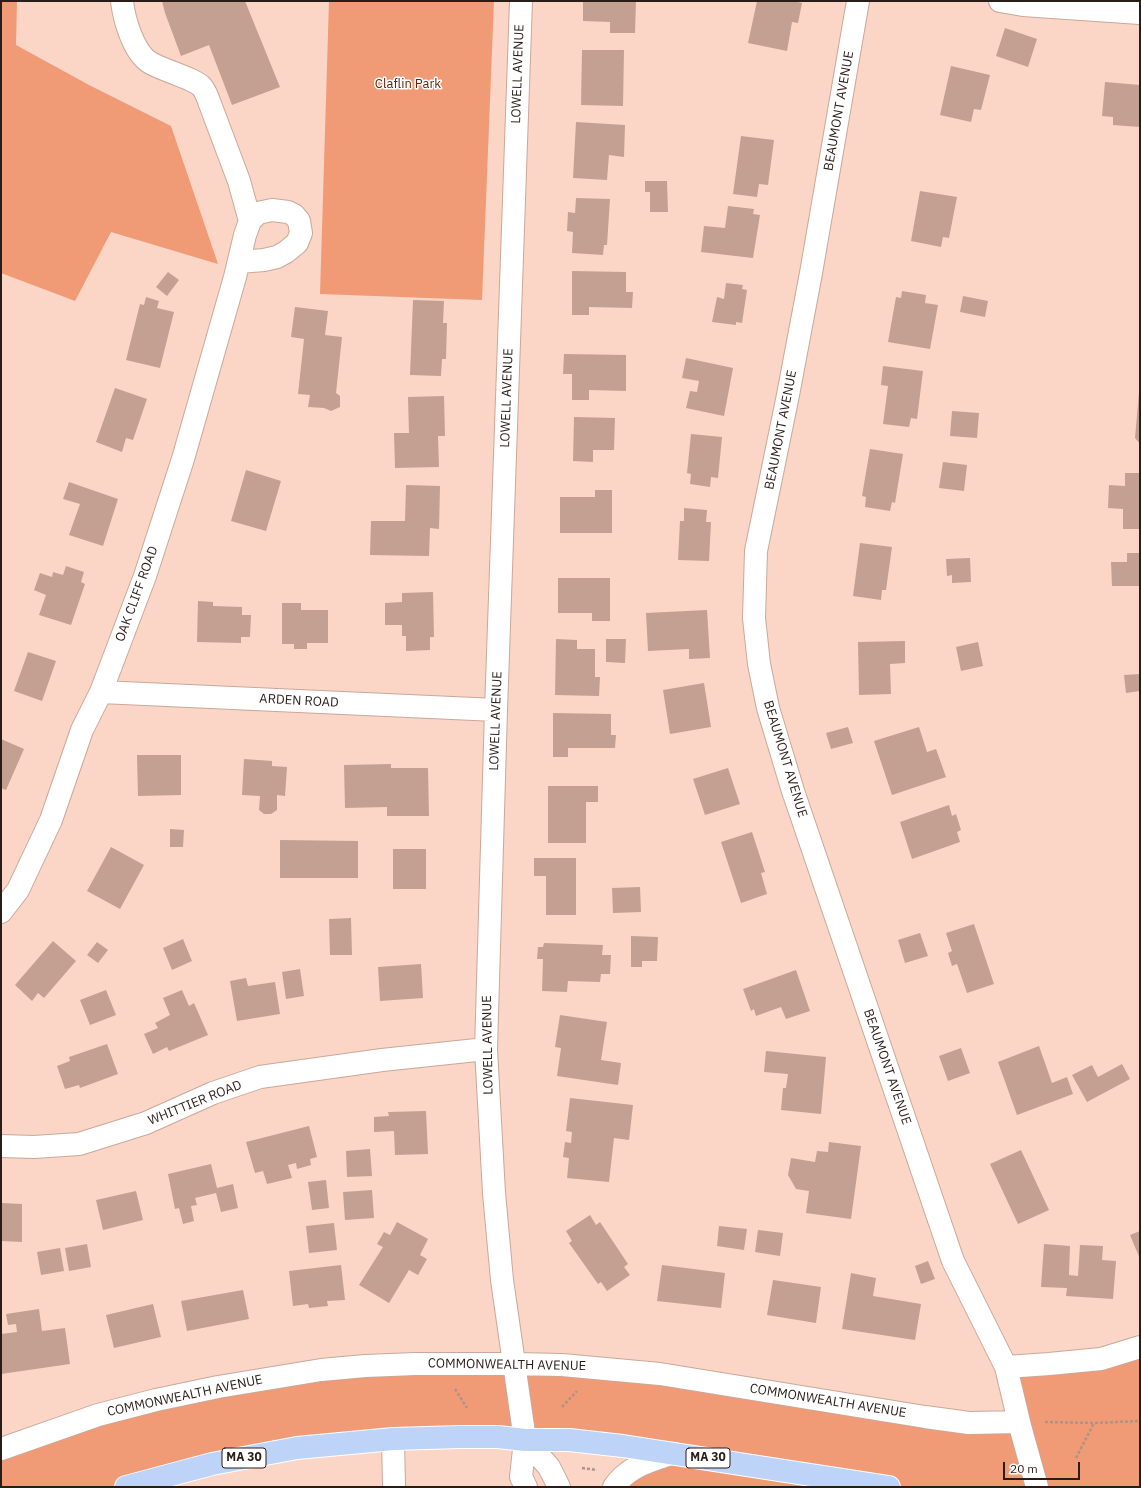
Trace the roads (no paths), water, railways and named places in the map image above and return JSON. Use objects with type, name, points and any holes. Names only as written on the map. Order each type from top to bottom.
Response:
[{"type":"main road","name":"MA 30","points":[[126,1487],[212,1464],[255,1455],[330,1444],[393,1439],[498,1437],[525,1440],[574,1440],[674,1453],[890,1487]]},
{"type":"street","points":[[122,1],[123,12],[137,49],[148,62],[197,83],[204,92],[240,180],[250,220],[258,213],[278,210],[294,215],[299,220],[301,233],[297,243],[292,247],[277,257],[264,260],[239,262]]},
{"type":"street","name":"LOWELL AVENUE","points":[[521,1],[496,710],[486,1049],[494,1193],[502,1280],[525,1440],[521,1477],[526,1487]]},
{"type":"street","name":"BEAUMONT AVENUE","points":[[858,1],[788,395],[756,551],[754,618],[768,708],[793,790],[953,1261],[1006,1366],[1019,1422],[1037,1487]]},
{"type":"street","points":[[1000,1],[1023,5],[1140,14]]},
{"type":"street","name":"OAK CLIFF ROAD","points":[[1,912],[18,890],[51,820],[82,730],[101,692],[145,576],[183,459],[250,220]]},
{"type":"street","name":"ARDEN ROAD","points":[[101,692],[496,710]]},
{"type":"street","name":"WHITTIER ROAD","points":[[1,1146],[34,1147],[79,1144],[146,1123],[213,1093],[260,1078],[382,1060],[486,1049]]},
{"type":"street","points":[[1006,1366],[1101,1359],[1140,1347]]},
{"type":"street","name":"COMMONWEALTH AVENUE","points":[[1,1449],[98,1414],[162,1398],[322,1370],[365,1366],[415,1364],[582,1366],[660,1374],[969,1423],[1019,1422]]},
{"type":"street","points":[[393,1439],[394,1487]]},
{"type":"street","points":[[525,1440],[549,1467],[559,1487]]},
{"type":"street","points":[[609,1479],[620,1478],[639,1465],[674,1453]]},
{"type":"park label","name":"Claflin Park","points":[[408,84]]}]
